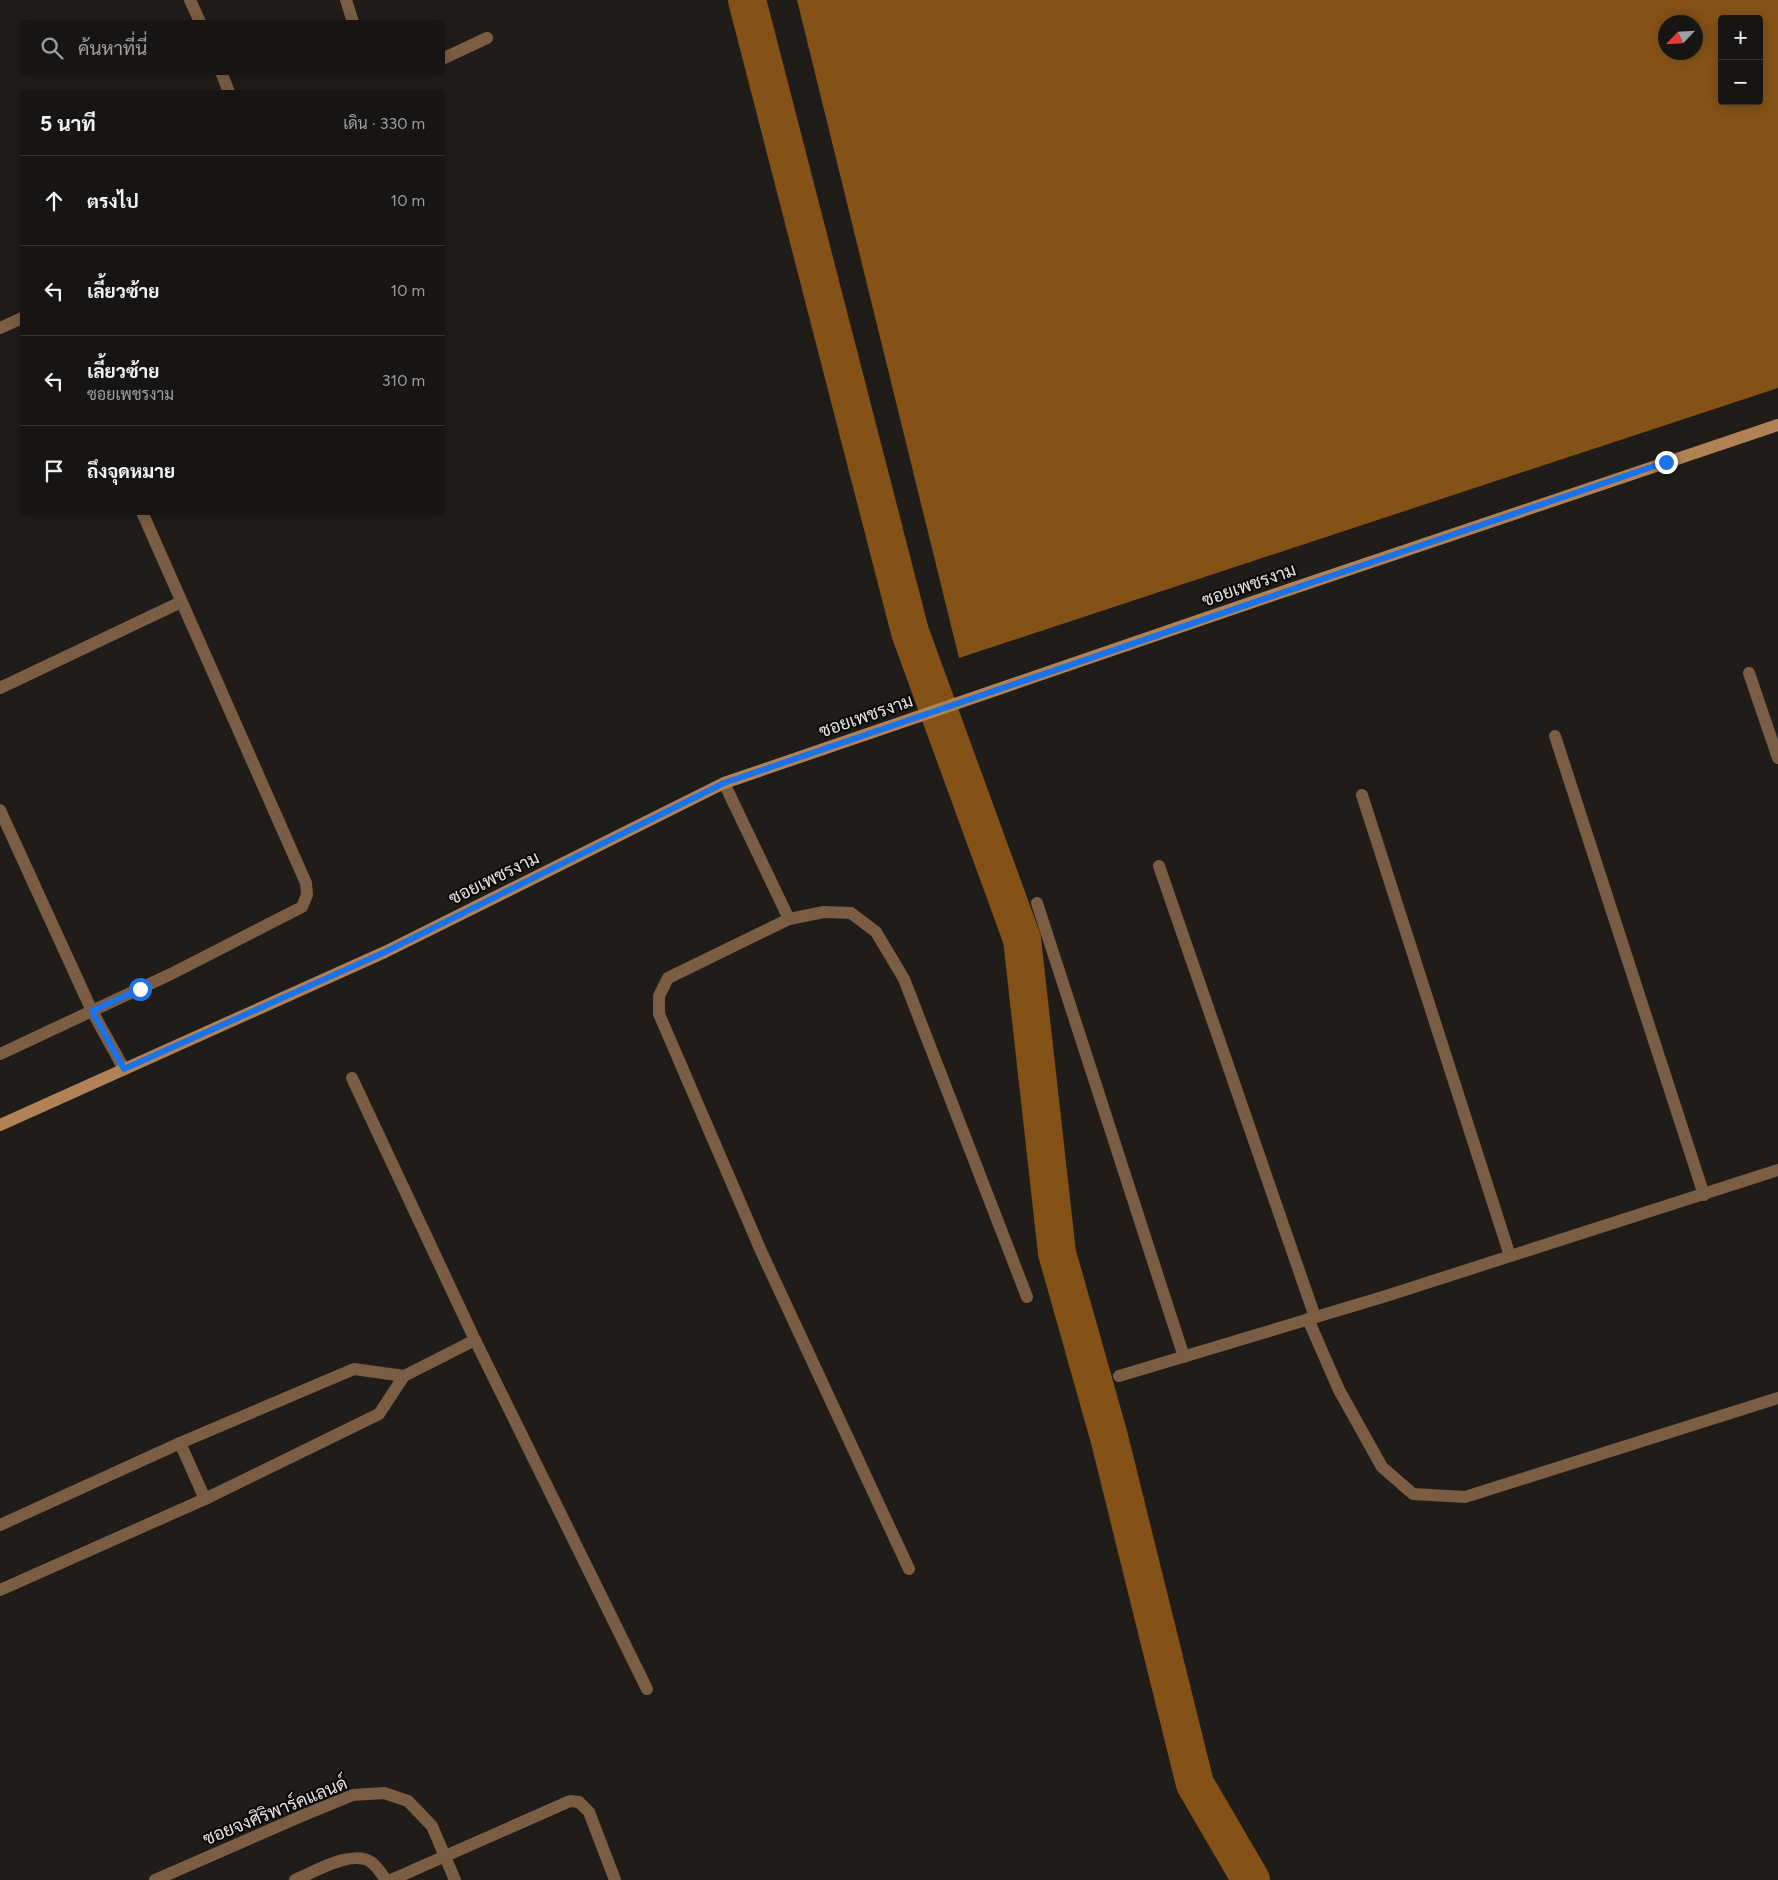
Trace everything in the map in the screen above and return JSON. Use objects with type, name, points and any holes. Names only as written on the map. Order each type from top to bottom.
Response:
[{"type":"street","points":[[190,0],[199,20]]},
{"type":"street","points":[[346,0],[352,20]]},
{"type":"street","points":[[445,58],[487,38]]},
{"type":"street","points":[[222,75],[229,90]]},
{"type":"street","points":[[0,328],[20,319]]},
{"type":"street","name":"ซอยเพชรงาม","points":[[0,1125],[385,952],[724,783],[1257,600],[1778,425]]},
{"type":"street","points":[[0,1054],[171,974],[302,907],[307,895],[306,883],[143,515]]},
{"type":"street","points":[[0,688],[182,602]]},
{"type":"street","points":[[1749,673],[1778,758]]},
{"type":"street","points":[[1555,736],[1704,1194]]},
{"type":"street","points":[[724,783],[789,919]]},
{"type":"street","points":[[1362,795],[1510,1256]]},
{"type":"street","points":[[0,810],[92,1011],[124,1069]]},
{"type":"street","points":[[1159,866],[1312,1318],[1339,1390],[1382,1467],[1413,1494],[1464,1497],[1778,1398]]},
{"type":"street","points":[[1037,903],[1184,1357]]},
{"type":"street","points":[[909,1569],[761,1251],[659,1014],[659,996],[668,978],[789,919],[824,912],[851,913],[876,932],[904,979],[1028,1298]]},
{"type":"street","points":[[352,1078],[475,1340],[647,1689]]},
{"type":"street","points":[[1119,1376],[1312,1318],[1778,1170]]},
{"type":"street","points":[[0,1590],[205,1499],[379,1414],[404,1376],[475,1340]]},
{"type":"street","points":[[0,1525],[180,1443],[354,1369],[404,1376]]},
{"type":"street","points":[[180,1443],[205,1499]]},
{"type":"street","name":"ซอยจงศิริพาร์คแลนด์","points":[[155,1880],[353,1795],[384,1793],[408,1801],[432,1826],[455,1880]]},
{"type":"street","points":[[391,1880],[570,1802],[579,1802],[589,1812],[614,1880]]},
{"type":"street","points":[[295,1880],[342,1860],[357,1857],[371,1862],[386,1880]]},
{"type":"shaded area","points":[[797,0],[1778,0],[1778,388],[959,658]]},
{"type":"waterway","points":[[747,0],[910,632],[1022,939],[1057,1253],[1109,1437],[1195,1784],[1251,1880]]},
{"type":"route","points":[[140,989],[92,1011],[124,1069],[385,952],[724,783],[1666,462]]}]
